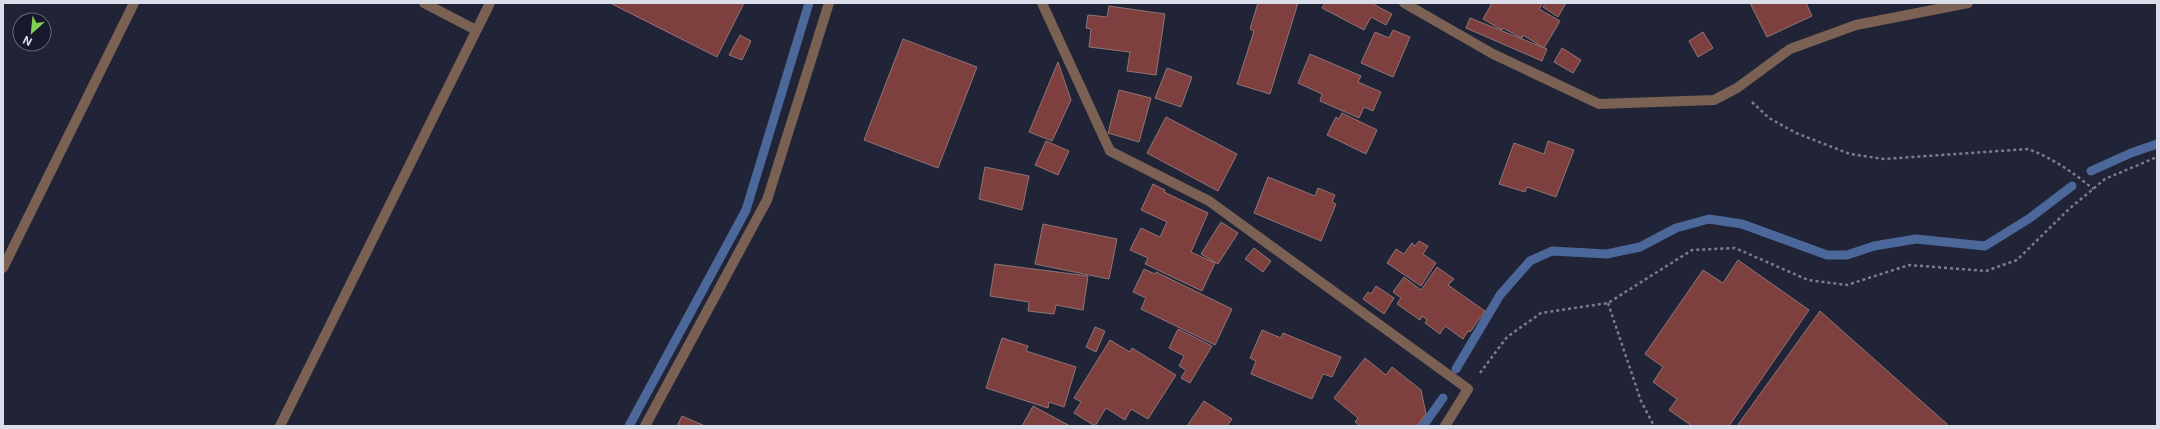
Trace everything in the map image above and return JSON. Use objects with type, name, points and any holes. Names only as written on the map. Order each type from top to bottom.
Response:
[{"type":"street","points":[[3,268],[134,3]]},
{"type":"street","points":[[424,3],[476,30]]},
{"type":"street","points":[[280,426],[490,3]]},
{"type":"street","points":[[645,426],[766,200],[829,3]]},
{"type":"street","points":[[1042,3],[1110,151],[1209,201],[1468,389],[1445,426]]},
{"type":"street","points":[[1404,3],[1493,54],[1599,104],[1714,100],[1737,88],[1790,50],[1856,25],[1968,3]]},
{"type":"path","points":[[1737,88],[1769,118],[1796,133],[1850,154],[1884,159],[2028,148],[2042,154],[2074,173],[2093,189]]},
{"type":"path","points":[[1468,389],[1507,337],[1541,313],[1608,303],[1692,250],[1735,248],[1808,280],[1847,285],[1909,265],[1986,271],[2017,260],[2070,209],[2104,179],[2157,157]]},
{"type":"path","points":[[1608,303],[1641,401],[1654,426]]},
{"type":"building","points":[[610,3],[744,3],[717,57]]},
{"type":"building","points":[[1258,3],[1298,3],[1270,94],[1237,84],[1254,31],[1250,29]]},
{"type":"building","points":[[1325,3],[1371,3],[1392,14],[1386,25],[1371,17],[1364,30],[1322,8]]},
{"type":"building","points":[[1492,3],[1543,3],[1539,9],[1560,21],[1544,48],[1523,35],[1522,38],[1503,28],[1502,30],[1483,19]]},
{"type":"building","points":[[1545,3],[1566,3],[1558,17],[1543,7]]},
{"type":"building","points":[[1750,3],[1806,3],[1812,16],[1767,37]]},
{"type":"building","points":[[1109,6],[1165,14],[1156,75],[1127,71],[1130,52],[1089,47],[1091,29],[1086,28],[1088,15],[1107,17]]},
{"type":"building","points":[[1470,18],[1547,49],[1542,61],[1466,28]]},
{"type":"building","points":[[1393,30],[1410,37],[1393,77],[1361,63],[1375,32],[1389,38]]},
{"type":"building","points":[[1703,32],[1713,48],[1698,57],[1689,41]]},
{"type":"building","points":[[740,35],[751,41],[742,60],[729,55]]},
{"type":"building","points":[[903,39],[977,67],[938,168],[864,140]]},
{"type":"building","points":[[1562,48],[1581,60],[1573,73],[1554,62]]},
{"type":"building","points":[[1310,54],[1361,76],[1358,82],[1381,92],[1373,111],[1364,107],[1359,118],[1320,101],[1322,94],[1298,83]]},
{"type":"building","points":[[1058,62],[1071,100],[1052,141],[1029,132]]},
{"type":"building","points":[[1167,68],[1192,77],[1181,107],[1155,98]]},
{"type":"building","points":[[1119,90],[1151,98],[1139,142],[1108,133]]},
{"type":"building","points":[[1342,113],[1377,130],[1366,154],[1327,135],[1336,117],[1339,119]]},
{"type":"building","points":[[1166,117],[1237,154],[1218,191],[1147,153]]},
{"type":"building","points":[[1046,141],[1069,151],[1058,175],[1035,165]]},
{"type":"building","points":[[1548,141],[1574,150],[1556,197],[1527,187],[1525,192],[1499,184],[1514,143],[1544,154]]},
{"type":"building","points":[[985,167],[1029,176],[1022,210],[979,199]]},
{"type":"building","points":[[1268,177],[1315,196],[1318,188],[1335,195],[1332,202],[1336,204],[1321,241],[1254,213]]},
{"type":"building","points":[[1153,184],[1165,190],[1164,192],[1208,213],[1191,252],[1215,263],[1202,291],[1145,264],[1148,258],[1130,250],[1141,228],[1160,237],[1167,222],[1141,210]]},
{"type":"building","points":[[1221,222],[1238,233],[1218,264],[1201,254]]},
{"type":"building","points":[[1043,224],[1117,239],[1109,279],[1035,264]]},
{"type":"building","points":[[1419,241],[1428,246],[1423,254],[1436,263],[1421,286],[1387,263],[1396,249],[1404,254],[1412,243],[1415,246]]},
{"type":"building","points":[[1254,248],[1271,261],[1263,272],[1245,259]]},
{"type":"building","points":[[1738,260],[1809,310],[1729,426],[1692,426],[1669,410],[1677,399],[1653,382],[1663,367],[1645,354],[1703,270],[1723,283]]},
{"type":"building","points":[[995,264],[1088,276],[1083,310],[1056,305],[1054,314],[1028,311],[1029,302],[990,296]]},
{"type":"building","points":[[1437,267],[1454,279],[1448,285],[1485,311],[1463,339],[1445,326],[1440,334],[1425,323],[1427,320],[1422,316],[1420,320],[1397,304],[1401,298],[1393,292],[1404,277],[1421,290]]},
{"type":"building","points":[[1144,269],[1155,274],[1156,272],[1232,309],[1215,345],[1141,309],[1146,298],[1133,292]]},
{"type":"building","points":[[1376,286],[1394,298],[1384,314],[1363,299],[1368,292],[1371,294]]},
{"type":"building","points":[[1820,311],[1947,424],[1946,426],[1737,426]]},
{"type":"building","points":[[1095,327],[1105,331],[1096,352],[1086,347]]},
{"type":"building","points":[[1178,329],[1212,346],[1190,383],[1181,378],[1186,370],[1179,366],[1184,356],[1169,348]]},
{"type":"building","points":[[1262,330],[1281,338],[1283,333],[1341,357],[1332,377],[1323,374],[1312,399],[1251,374],[1256,361],[1250,358]]},
{"type":"building","points":[[1002,338],[1028,346],[1026,351],[1076,367],[1064,407],[1049,402],[1048,408],[986,388]]},
{"type":"building","points":[[1110,340],[1130,352],[1132,348],[1176,375],[1148,419],[1131,409],[1125,420],[1106,408],[1095,426],[1074,413],[1081,402],[1074,398]]},
{"type":"building","points":[[1365,358],[1386,375],[1392,367],[1421,390],[1426,414],[1417,426],[1360,426],[1355,422],[1358,418],[1334,398]]},
{"type":"building","points":[[1204,401],[1232,419],[1227,426],[1187,426]]},
{"type":"building","points":[[1033,406],[1070,426],[1022,426]]},
{"type":"building","points":[[682,416],[705,426],[677,426]]},
{"type":"waterway","points":[[629,426],[746,210],[809,3]]},
{"type":"waterway","points":[[2091,171],[2131,153],[2157,144]]},
{"type":"waterway","points":[[1456,369],[1500,295],[1530,261],[1552,251],[1607,254],[1640,247],[1676,228],[1709,219],[1742,224],[1827,255],[1847,255],[1874,246],[1916,239],[1985,246],[2030,218],[2072,186]]},
{"type":"waterway","points":[[1423,426],[1443,398]]}]
